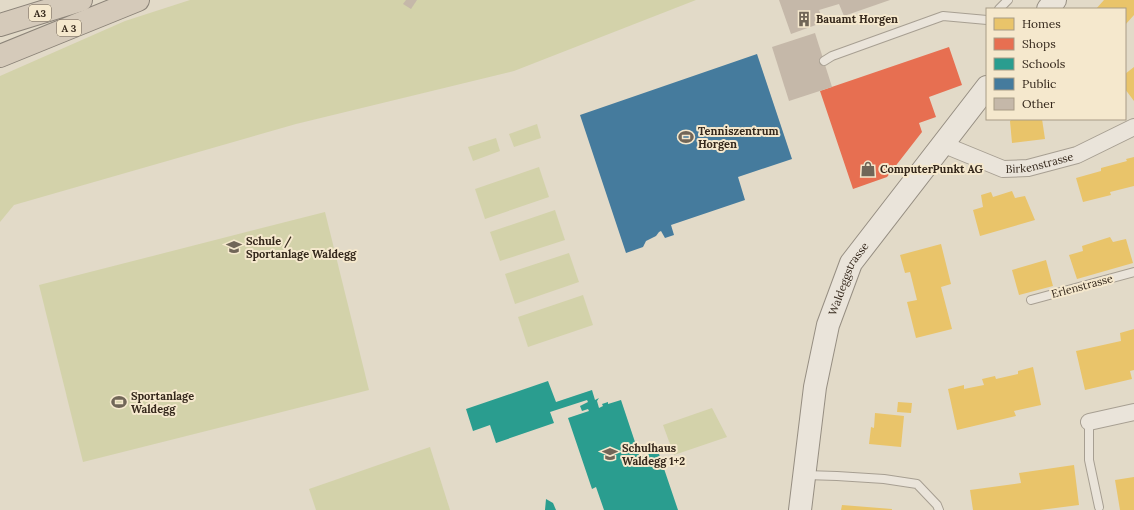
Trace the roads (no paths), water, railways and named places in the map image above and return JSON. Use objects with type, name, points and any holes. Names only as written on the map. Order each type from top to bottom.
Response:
[{"type":"highway","name":"A3","points":[[0,25],[81,0]]},
{"type":"highway","name":"A 3","points":[[0,56],[138,0]]},
{"type":"street","points":[[1049,8],[1055,0]]},
{"type":"street","name":"Waldeggstrasse","points":[[800,510],[815,387],[828,325],[851,263],[986,87]]},
{"type":"street","name":"Birkenstrasse","points":[[942,144],[1003,169],[1028,168],[1077,155],[1134,127]]},
{"type":"street","points":[[1089,422],[1134,412]]},
{"type":"lane","points":[[1000,8],[1008,0]]},
{"type":"lane","points":[[824,61],[832,56],[943,16],[986,20]]},
{"type":"lane","name":"Erlenstrasse","points":[[1031,300],[1134,272]]},
{"type":"lane","points":[[1089,422],[1089,460],[1099,507]]},
{"type":"lane","points":[[804,475],[884,479],[917,484],[937,505],[938,510]]},
{"type":"place","name":"Bauamt Horgen","points":[[804,19]]},
{"type":"place","name":"Tenniszentrum Horgen","points":[[686,137]]},
{"type":"place","name":"ComputerPunkt AG","points":[[868,169]]},
{"type":"place","name":"Schule / Sportanlage Waldegg","points":[[234,247]]},
{"type":"place","name":"Sportanlage Waldegg","points":[[119,402]]},
{"type":"place","name":"Schulhaus Waldegg 1+2","points":[[610,454]]}]
